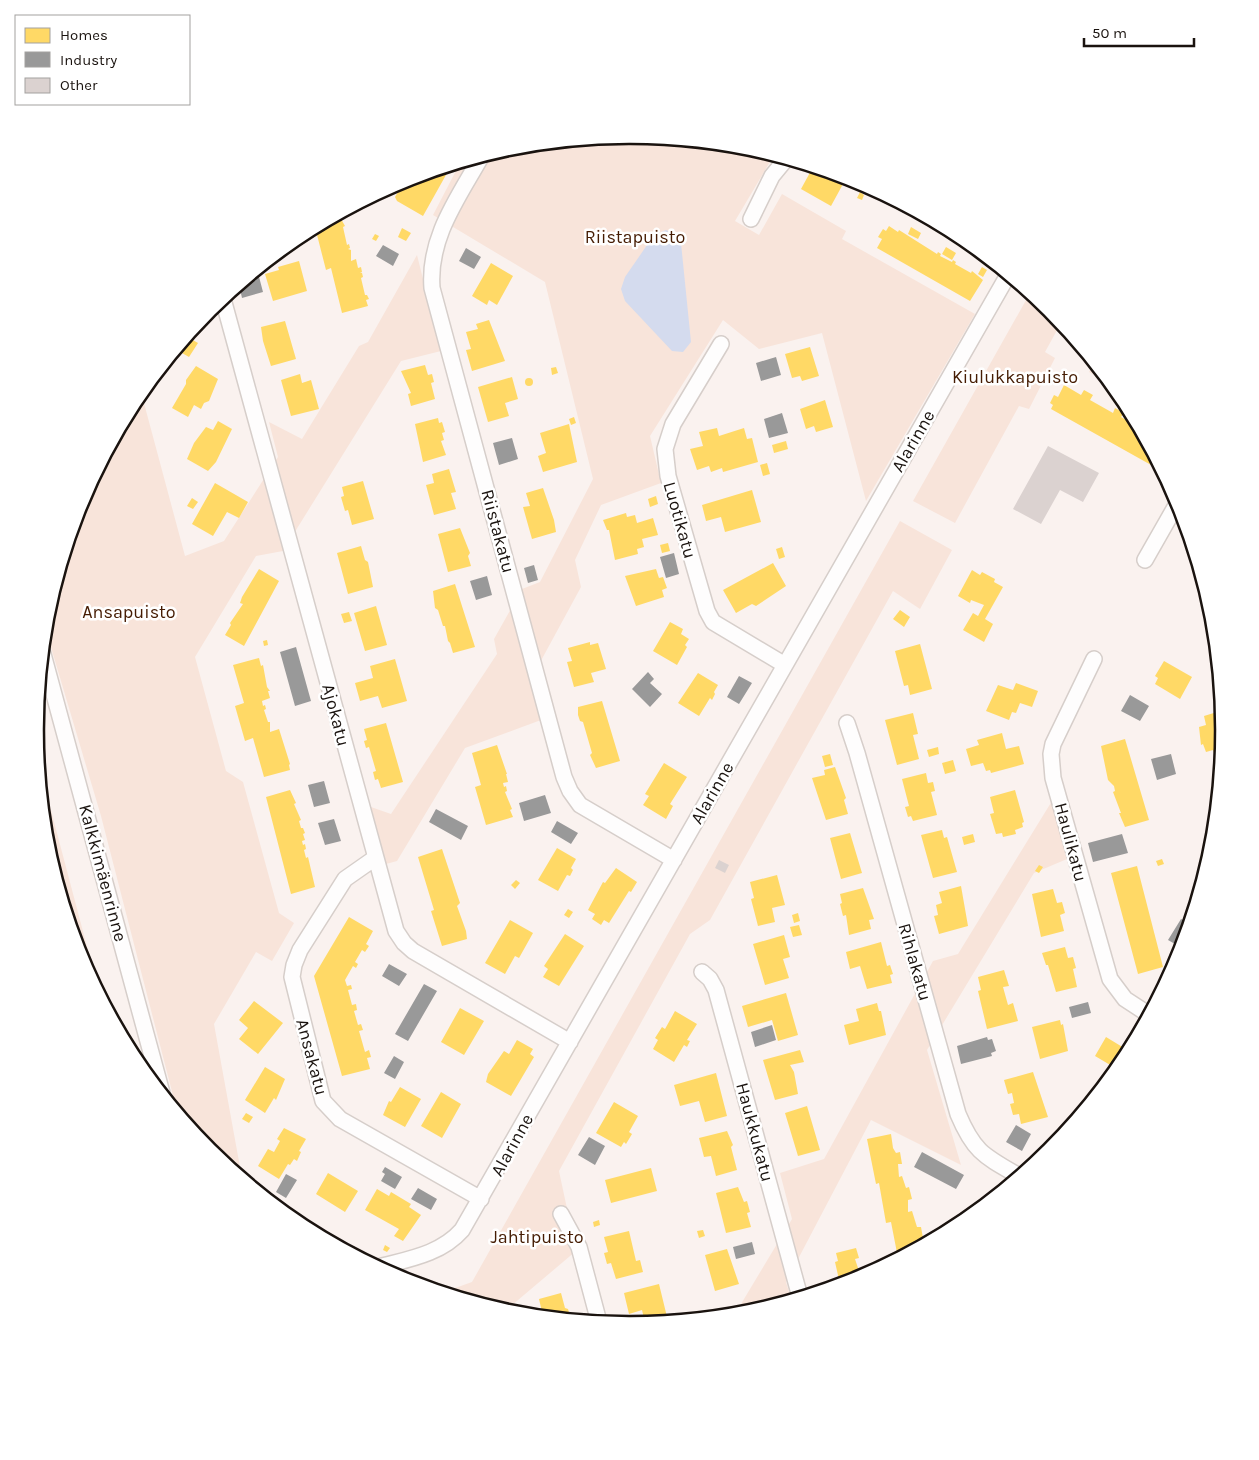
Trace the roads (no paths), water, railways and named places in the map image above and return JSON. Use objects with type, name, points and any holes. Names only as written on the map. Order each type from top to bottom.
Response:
[{"type":"street","name":"Riistakatu","points":[[477,164],[446,220],[436,243],[430,273],[432,288],[562,770],[570,791],[580,805],[674,860]]},
{"type":"street","points":[[751,219],[772,176],[782,164]]},
{"type":"street","name":"Alarinne","points":[[390,1264],[413,1258],[446,1245],[462,1230],[1005,281]]},
{"type":"street","name":"Ajokatu","points":[[224,307],[396,931],[404,943],[413,951],[570,1042]]},
{"type":"street","name":"Luotikatu","points":[[721,344],[672,424],[665,449],[668,476],[706,611],[713,622],[786,665]]},
{"type":"street","points":[[1145,560],[1173,511]]},
{"type":"street","name":"Haulikatu","points":[[1094,660],[1053,744],[1051,765],[1110,979],[1125,998],[1143,1011]]},
{"type":"street","name":"Kalkkimäenrinne","points":[[47,672],[158,1077]]},
{"type":"street","name":"Rihlakatu","points":[[847,723],[860,762],[958,1114],[975,1148],[986,1157],[1013,1173]]},
{"type":"street","name":"Ansakatu","points":[[375,858],[345,879],[300,950],[294,965],[293,986],[323,1102],[340,1119],[481,1199]]},
{"type":"street","name":"Haukkukatu","points":[[702,972],[710,979],[716,990],[798,1291]]},
{"type":"street","points":[[561,1214],[579,1247],[598,1314]]},
{"type":"water","points":[[666,230],[675,234],[681,243],[691,342],[683,352],[672,351],[625,301],[621,289],[625,277],[654,235]]},
{"type":"park label","name":"Riistapuisto","points":[[635,237]]},
{"type":"park label","name":"Kiulukkapuisto","points":[[1015,377]]},
{"type":"park label","name":"Ansapuisto","points":[[129,612]]},
{"type":"park label","name":"Jahtipuisto","points":[[537,1237]]}]
